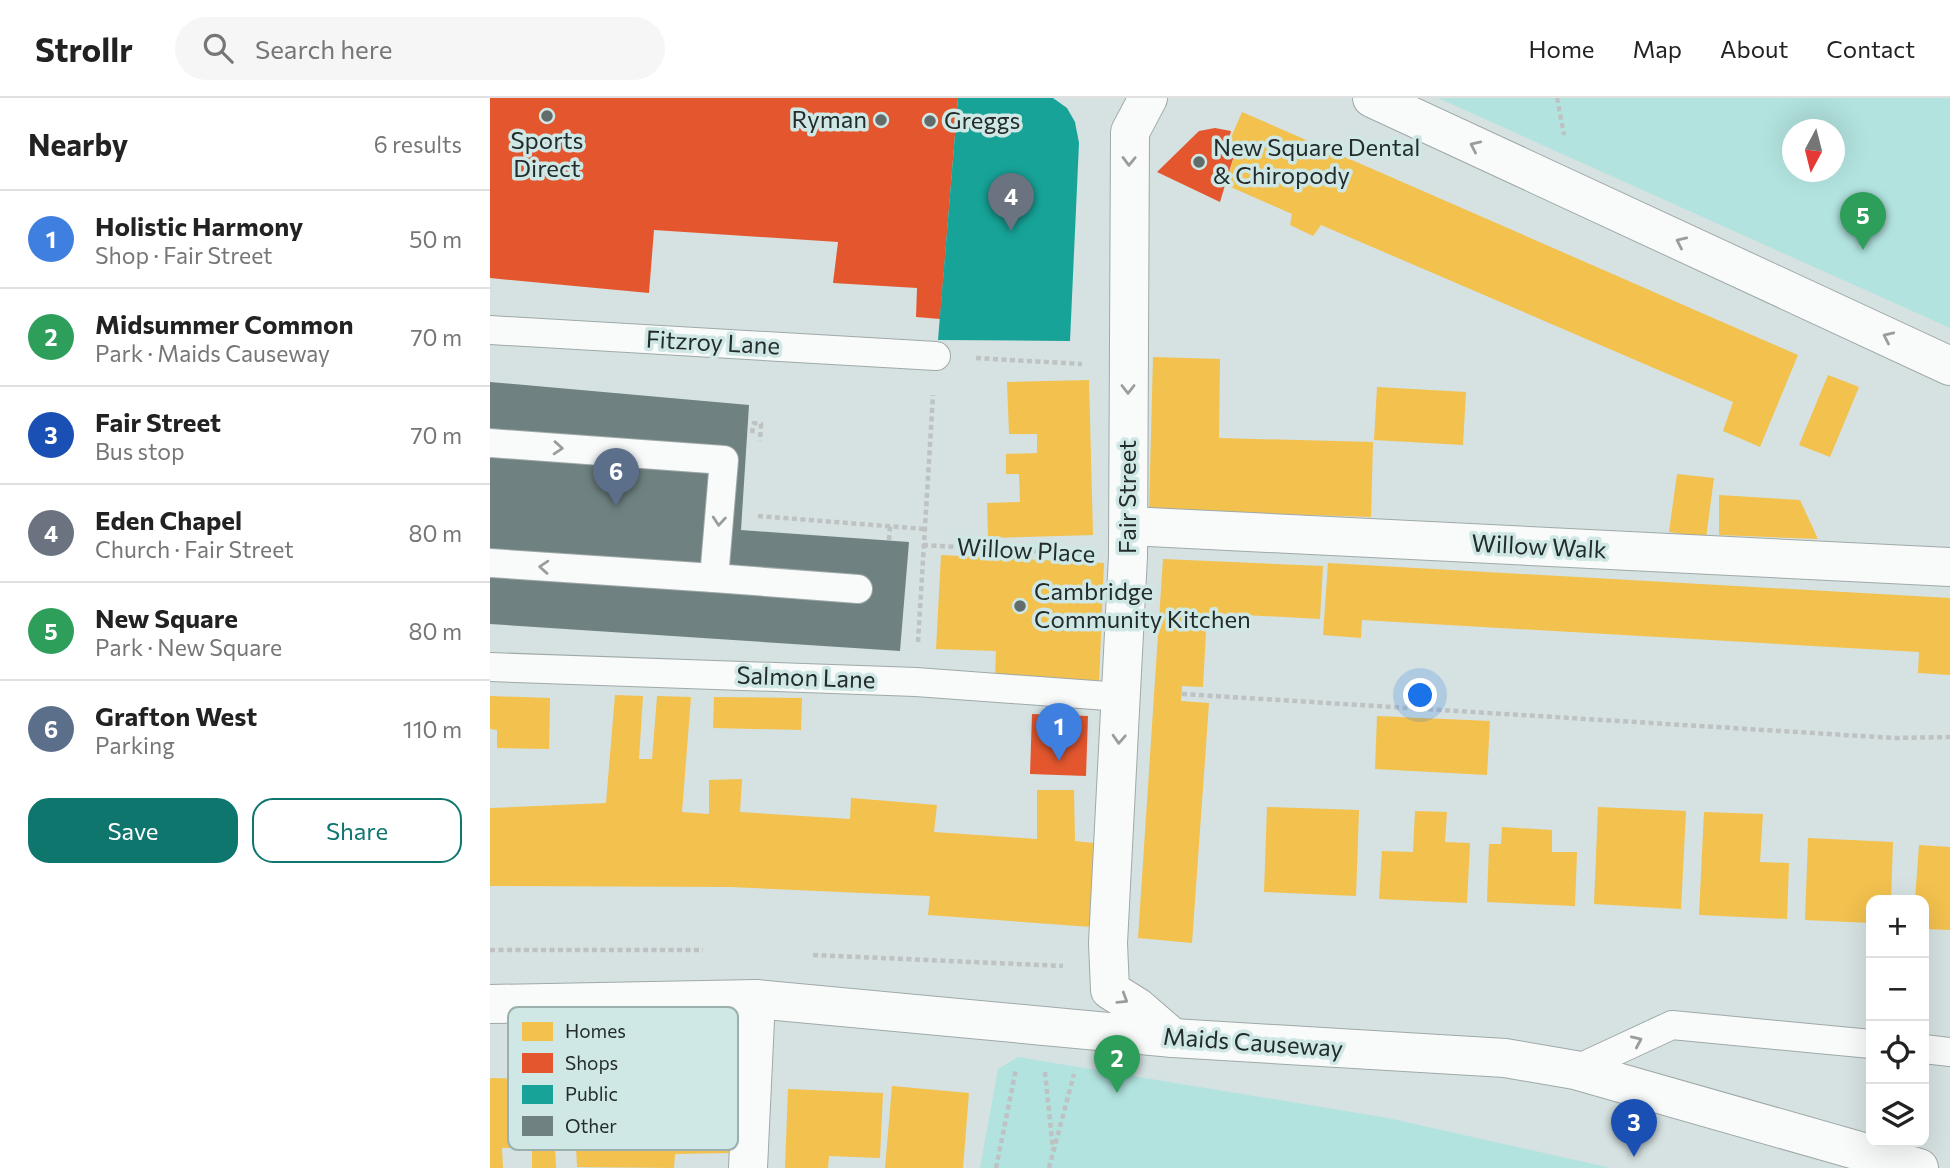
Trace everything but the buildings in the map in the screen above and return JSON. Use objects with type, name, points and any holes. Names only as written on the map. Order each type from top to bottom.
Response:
[{"type":"street","name":"Fair Street","points":[[1148,98],[1130,132],[1128,541],[1108,943],[1110,990],[1137,1007],[1172,1038]]},
{"type":"street","points":[[1372,98],[1950,366]]},
{"type":"street","name":"Willow Walk","points":[[1128,541],[1950,567]]},
{"type":"street","points":[[748,1168],[756,999]]},
{"type":"street","name":"Maids Causeway","points":[[490,1004],[756,999],[1172,1038],[1505,1059],[1575,1070],[1919,1168]]},
{"type":"lane","name":"Fitzroy Lane","points":[[490,330],[936,356]]},
{"type":"lane","points":[[490,443],[724,460],[714,578]]},
{"type":"lane","points":[[490,563],[858,589]]},
{"type":"lane","name":"Salmon Lane","points":[[490,667],[916,682],[1121,697]]},
{"type":"lane","points":[[1575,1070],[1672,1025],[1866,1044]]},
{"type":"lane","points":[[1929,1050],[1950,1052]]},
{"type":"path","points":[[916,682],[936,356]]},
{"type":"path","points":[[1006,359],[1128,367]]},
{"type":"path","points":[[754,423],[761,424],[759,450]]},
{"type":"path","points":[[754,515],[925,529]]},
{"type":"path","points":[[889,540],[890,526]]},
{"type":"path","name":"Willow Place","points":[[923,545],[955,547],[1128,541]]},
{"type":"path","points":[[955,547],[955,556]]},
{"type":"path","points":[[1182,694],[1894,738],[1950,737]]},
{"type":"path","points":[[996,1168],[1027,1024]]},
{"type":"path","points":[[1049,1168],[1076,1065],[1081,1030]]},
{"type":"shaded area","points":[[1438,98],[1950,98],[1950,328]]},
{"type":"shaded area","points":[[1018,1057],[1388,1118],[1611,1168],[980,1168],[998,1069]]},
{"type":"place","name":"Sports Direct","points":[[547,116]]},
{"type":"place","name":"Ryman","points":[[881,120]]},
{"type":"place","name":"Greggs","points":[[930,121]]},
{"type":"place","name":"New Square Dental & Chiropody","points":[[1199,162]]},
{"type":"place","name":"Eden Chapel","points":[[1011,231]]},
{"type":"place","name":"New Square","points":[[1863,250]]},
{"type":"place","name":"Grafton West","points":[[616,506]]},
{"type":"place","name":"Cambridge Community Kitchen","points":[[1020,606]]},
{"type":"place","name":"Holistic Harmony","points":[[1059,761]]},
{"type":"place","name":"Midsummer Common","points":[[1117,1093]]},
{"type":"place","name":"Fair Street","points":[[1634,1157]]}]
